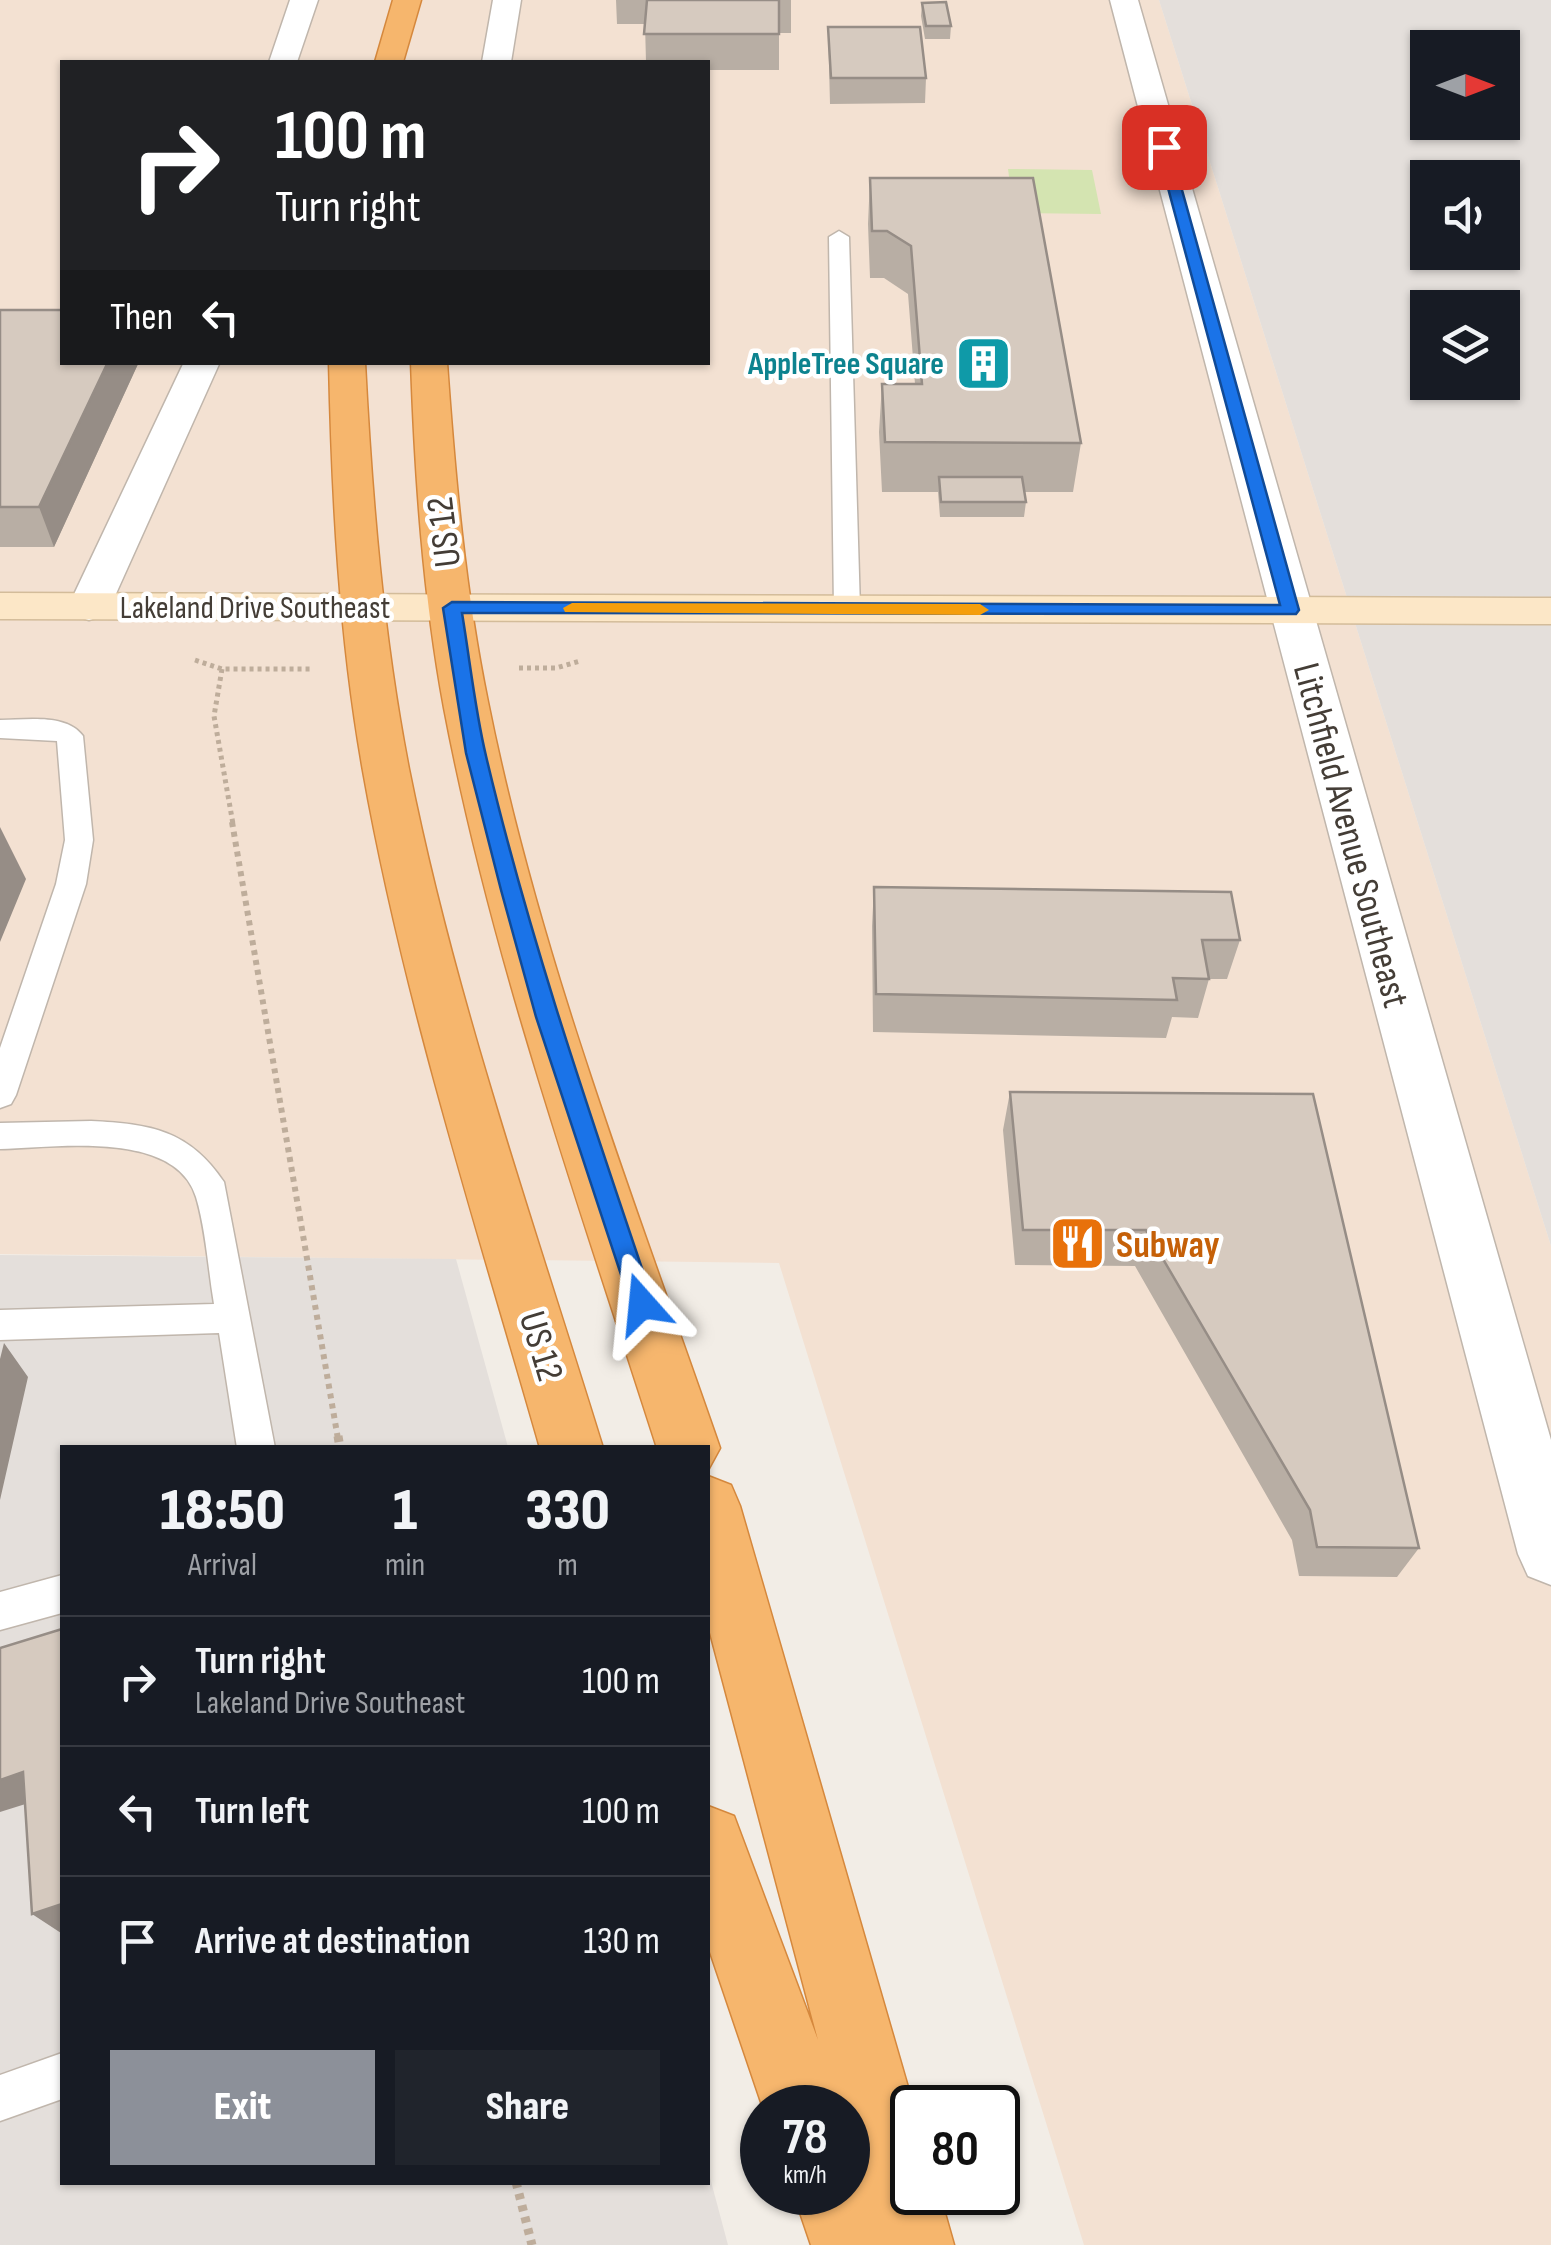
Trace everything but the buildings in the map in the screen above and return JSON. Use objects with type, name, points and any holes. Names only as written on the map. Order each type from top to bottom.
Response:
[{"type":"highway","points":[[389,60],[407,0]]},
{"type":"highway","points":[[414,0],[414,60]]},
{"type":"highway","name":"US 12","points":[[347,365],[362,608],[397,826],[463,1085],[571,1445]]},
{"type":"highway","name":"US 12","points":[[429,365],[439,515],[476,753],[547,1017],[688,1445]]},
{"type":"highway","points":[[710,1513],[913,2245]]},
{"type":"highway","points":[[710,1854],[794,2085]]},
{"type":"highway","points":[[841,2215],[852,2245]]},
{"type":"main road","name":"Lakeland Drive Southeast","points":[[0,606],[1551,610]]},
{"type":"street","points":[[283,60],[304,0]]},
{"type":"street","points":[[496,60],[507,0]]},
{"type":"street","name":"Litchfield Avenue Southeast","points":[[1124,0],[1290,610],[1530,1408],[1551,1554]]},
{"type":"street","points":[[89,607],[201,365]]},
{"type":"lane","points":[[839,238],[847,609]]},
{"type":"lane","points":[[0,729],[54,729],[70,736],[79,840],[72,884],[14,1013],[0,1095]]},
{"type":"lane","points":[[0,1136],[122,1137],[152,1141],[177,1150],[195,1165],[212,1192],[255,1445]]},
{"type":"lane","points":[[0,1325],[210,1321],[232,1312]]},
{"type":"lane","points":[[0,1612],[60,1595]]},
{"type":"lane","points":[[0,2098],[60,2077]]},
{"type":"path","points":[[222,669],[214,716],[339,1445]]},
{"type":"path","points":[[517,2185],[532,2245]]},
{"type":"shaded area","points":[[0,0],[1159,0],[1551,1246],[1551,2245],[1084,2245],[779,1263],[0,1254]]},
{"type":"shaded area","points":[[1159,0],[1551,0],[1551,1246]]},
{"type":"shaded area","points":[[0,1255],[456,1259],[507,1445],[60,1445],[60,2185],[710,2185],[710,2178],[728,2245],[0,2245]]},
{"type":"green space","points":[[1008,169],[1092,170],[1101,214],[1014,213]]},
{"type":"slow traffic","points":[[572,608],[980,610]]},
{"type":"place","name":"AppleTree Square","points":[[983,363]]},
{"type":"place","name":"Subway","points":[[1077,1244]]},
{"type":"route","points":[[642,1304],[547,1017],[512,890],[476,753],[452,608],[1290,610],[1164,147]]}]
